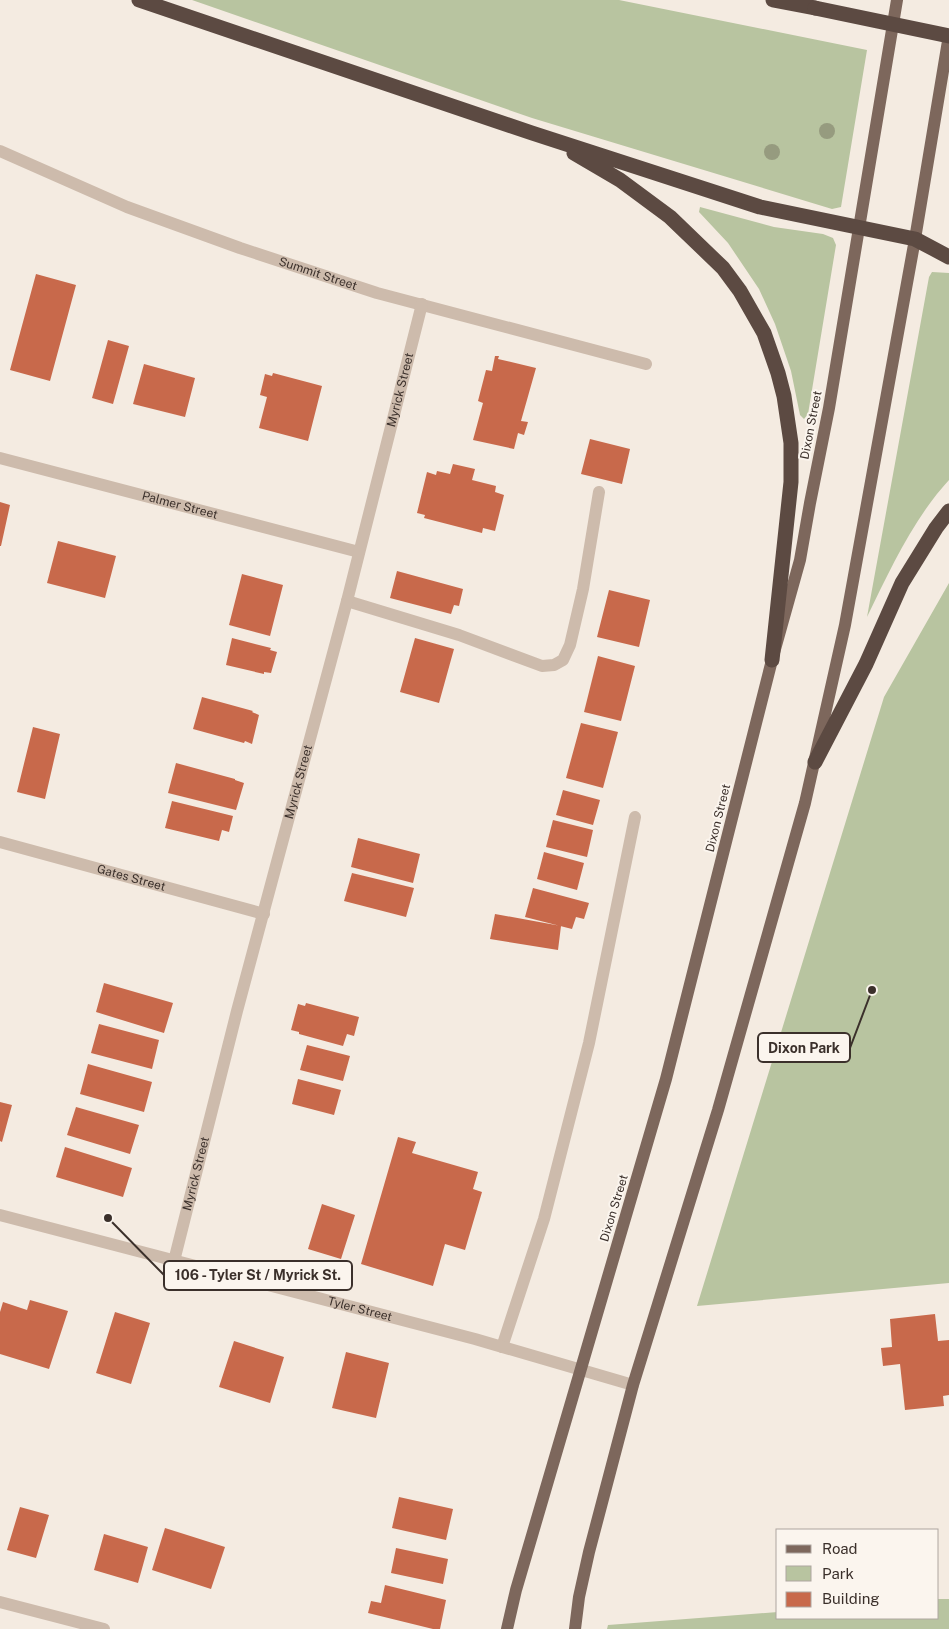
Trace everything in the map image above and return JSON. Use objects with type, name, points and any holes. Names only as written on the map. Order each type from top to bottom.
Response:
[{"type":"highway","points":[[140,0],[532,133],[760,207],[915,239],[949,258]]},
{"type":"highway","points":[[774,0],[949,35]]},
{"type":"highway","points":[[532,133],[578,155],[620,180],[670,217],[724,268],[740,291],[764,333],[784,396],[790,443],[791,482],[772,660]]},
{"type":"highway","points":[[815,762],[866,664],[902,583],[936,528],[949,511]]},
{"type":"main road","name":"Dixon Street","points":[[507,1629],[516,1590],[666,1079],[772,660],[800,560],[829,408],[897,0]]},
{"type":"main road","points":[[575,1629],[579,1597],[589,1552],[633,1385],[718,1110],[815,762],[845,625],[915,239],[949,35]]},
{"type":"street","name":"Summit Street","points":[[0,151],[127,207],[240,248],[377,293],[646,364]]},
{"type":"street","name":"Myrick Street","points":[[174,1260],[237,1011],[347,601],[422,304]]},
{"type":"street","name":"Palmer Street","points":[[0,458],[359,552]]},
{"type":"street","points":[[347,601],[459,635],[542,666],[554,665],[563,660],[570,645],[583,589],[599,492]]},
{"type":"street","points":[[502,1347],[547,1210],[589,1043],[635,817]]},
{"type":"street","name":"Gates Street","points":[[0,842],[264,914]]},
{"type":"street","name":"Tyler Street","points":[[0,1215],[502,1347],[633,1385]]},
{"type":"street","points":[[0,1602],[104,1629]]},
{"type":"green space","points":[[192,0],[619,0],[867,50],[841,207],[832,209],[532,118]]},
{"type":"green space","points":[[700,207],[774,227],[823,234],[833,238],[836,245],[808,414],[804,419],[800,415],[791,371],[775,324],[759,289],[728,243],[699,212]]},
{"type":"green space","points":[[932,272],[949,273],[949,480],[913,528],[867,617],[929,277]]},
{"type":"green space","points":[[949,583],[949,1283],[697,1306],[884,697]]},
{"type":"green space","points":[[939,1599],[949,1599],[949,1629],[607,1629],[608,1625],[776,1612],[776,1619],[939,1619]]},
{"type":"building","points":[[36,274],[76,285],[50,381],[10,370]]},
{"type":"building","points":[[108,340],[129,346],[113,404],[92,398]]},
{"type":"building","points":[[495,356],[499,356],[498,359],[536,368],[521,421],[528,422],[524,435],[518,433],[514,449],[473,440],[483,403],[478,401],[486,370],[492,371]]},
{"type":"building","points":[[144,364],[195,378],[185,417],[133,404]]},
{"type":"building","points":[[273,373],[322,386],[308,441],[259,428],[267,397],[260,395],[265,374],[272,376]]},
{"type":"building","points":[[590,439],[630,449],[622,484],[581,474]]},
{"type":"building","points":[[453,464],[475,469],[472,480],[496,486],[495,492],[504,495],[495,531],[483,528],[482,533],[424,518],[425,515],[417,513],[427,472],[436,475],[437,471],[450,474]]},
{"type":"building","points":[[0,502],[10,505],[1,546],[0,546]]},
{"type":"building","points":[[58,541],[116,556],[105,598],[47,583]]},
{"type":"building","points":[[397,571],[463,589],[459,606],[454,605],[451,614],[390,598]]},
{"type":"building","points":[[242,574],[283,585],[270,636],[229,625]]},
{"type":"building","points":[[609,590],[650,600],[639,647],[597,637]]},
{"type":"building","points":[[232,638],[271,648],[270,650],[277,652],[271,673],[264,672],[264,674],[226,665]]},
{"type":"building","points":[[415,638],[454,649],[439,703],[400,692]]},
{"type":"building","points":[[598,656],[635,666],[621,721],[584,712]]},
{"type":"building","points":[[202,697],[253,711],[259,715],[252,744],[193,729]]},
{"type":"building","points":[[581,723],[618,732],[603,788],[566,778]]},
{"type":"building","points":[[33,727],[60,734],[45,799],[17,792]]},
{"type":"building","points":[[176,763],[244,783],[236,810],[168,793]]},
{"type":"building","points":[[563,790],[600,800],[593,825],[556,815]]},
{"type":"building","points":[[172,801],[233,816],[229,832],[222,830],[219,841],[165,828]]},
{"type":"building","points":[[553,820],[593,830],[587,857],[546,847]]},
{"type":"building","points":[[358,838],[420,854],[413,883],[351,867]]},
{"type":"building","points":[[544,852],[584,863],[577,890],[537,879]]},
{"type":"building","points":[[352,873],[414,888],[406,917],[344,901]]},
{"type":"building","points":[[533,888],[589,903],[584,919],[576,917],[572,929],[525,917]]},
{"type":"building","points":[[495,914],[561,926],[558,950],[490,939]]},
{"type":"building","points":[[104,983],[173,1003],[164,1033],[96,1012]]},
{"type":"building","points":[[306,1003],[359,1017],[354,1036],[347,1034],[343,1046],[291,1030],[298,1004],[305,1006]]},
{"type":"building","points":[[99,1024],[159,1040],[152,1069],[91,1053]]},
{"type":"building","points":[[307,1045],[350,1056],[343,1081],[300,1070]]},
{"type":"building","points":[[88,1064],[152,1082],[144,1112],[80,1094]]},
{"type":"building","points":[[298,1079],[341,1090],[334,1115],[292,1104]]},
{"type":"building","points":[[0,1102],[12,1105],[2,1142],[0,1141]]},
{"type":"building","points":[[76,1107],[139,1125],[130,1154],[67,1135]]},
{"type":"building","points":[[398,1137],[416,1142],[412,1153],[478,1172],[473,1189],[482,1192],[465,1250],[445,1244],[433,1286],[361,1264]]},
{"type":"building","points":[[65,1147],[132,1168],[123,1197],[56,1177]]},
{"type":"building","points":[[322,1204],[355,1215],[341,1259],[308,1249]]},
{"type":"building","points":[[30,1300],[68,1311],[49,1369],[0,1354],[0,1312],[3,1302],[27,1310]]},
{"type":"building","points":[[115,1312],[150,1323],[131,1384],[96,1373]]},
{"type":"building","points":[[935,1314],[938,1341],[949,1340],[949,1395],[943,1396],[944,1406],[905,1410],[900,1364],[883,1366],[881,1348],[892,1347],[890,1319]]},
{"type":"building","points":[[234,1341],[284,1357],[270,1403],[219,1387]]},
{"type":"building","points":[[346,1352],[389,1363],[376,1418],[332,1408]]},
{"type":"building","points":[[399,1497],[453,1509],[446,1540],[392,1528]]},
{"type":"building","points":[[20,1507],[49,1515],[36,1558],[7,1550]]},
{"type":"building","points":[[165,1528],[225,1547],[211,1589],[152,1570]]},
{"type":"building","points":[[104,1534],[148,1547],[138,1583],[94,1570]]},
{"type":"building","points":[[396,1548],[448,1559],[443,1584],[391,1573]]},
{"type":"building","points":[[385,1585],[446,1600],[440,1629],[433,1629],[368,1613],[371,1601],[381,1603]]},
{"type":"place","name":"Dixon Park","points":[[872,990]]},
{"type":"place","name":"106 - Tyler St / Myrick St.","points":[[108,1218]]}]
